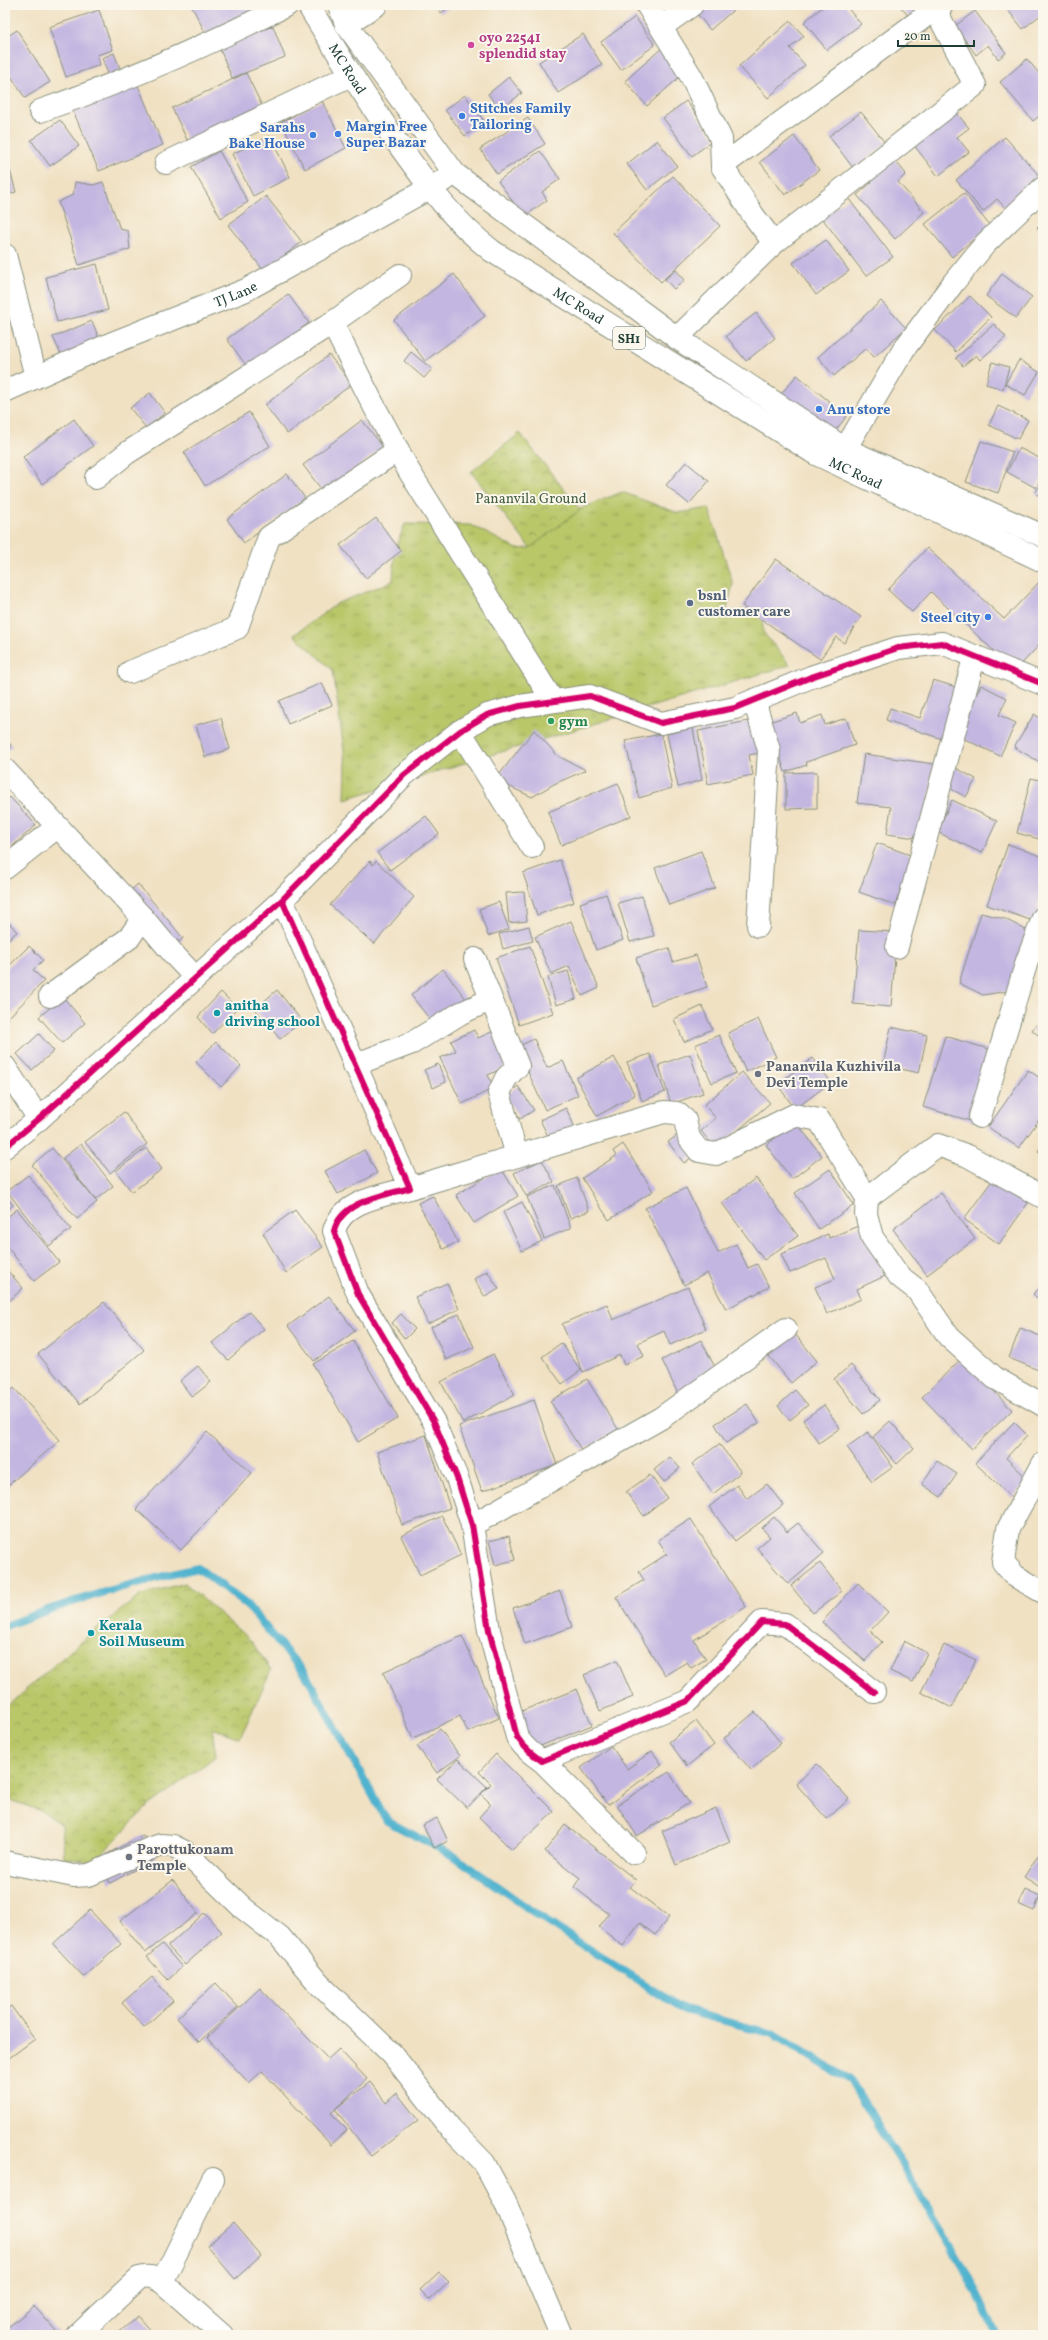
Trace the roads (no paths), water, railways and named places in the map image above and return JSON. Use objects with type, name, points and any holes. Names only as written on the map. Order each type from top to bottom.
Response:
[{"type":"street","points":[[40,112],[107,88],[207,45],[287,5]]},
{"type":"street","name":"MC Road","points":[[308,5],[351,75],[429,188],[459,224],[492,251],[816,454],[1043,561]]},
{"type":"street","points":[[343,14],[376,5]]},
{"type":"street","points":[[647,5],[691,76],[721,139],[722,166],[753,215],[774,243]]},
{"type":"street","points":[[661,27],[692,5]]},
{"type":"street","points":[[677,338],[774,243],[975,85],[938,7],[722,166]]},
{"type":"street","name":"MC Road","points":[[343,14],[455,174],[677,338],[846,448],[1043,536]]},
{"type":"street","points":[[166,163],[351,75]]},
{"type":"street","name":"TJ Lane","points":[[5,391],[110,344],[246,290],[455,174]]},
{"type":"street","points":[[846,448],[904,349],[954,282],[985,244],[1043,188]]},
{"type":"street","points":[[5,255],[36,377]]},
{"type":"street","points":[[96,478],[127,453],[332,323],[400,275]]},
{"type":"street","points":[[332,323],[398,450],[553,701]]},
{"type":"street","points":[[130,672],[237,628],[269,538],[398,450]]},
{"type":"street","points":[[5,1147],[39,1119],[282,900],[404,775],[460,730],[487,715],[520,706],[590,696],[661,723],[735,708],[837,668],[898,648],[942,643],[974,658],[1043,684]]},
{"type":"street","points":[[897,947],[974,658]]},
{"type":"street","points":[[754,700],[769,750],[758,926]]},
{"type":"street","points":[[460,730],[532,847]]},
{"type":"street","points":[[5,770],[143,918],[195,977]]},
{"type":"street","points":[[5,868],[57,826]]},
{"type":"street","points":[[282,900],[354,1065],[410,1188]]},
{"type":"street","points":[[50,996],[129,938],[143,918]]},
{"type":"street","points":[[980,1117],[1027,961],[1043,918]]},
{"type":"street","points":[[475,959],[490,1000],[518,1066],[506,1078],[499,1093],[517,1156]]},
{"type":"street","points":[[354,1065],[412,1043],[461,1013],[490,1000]]},
{"type":"street","points":[[5,1067],[39,1119]]},
{"type":"street","points":[[634,1853],[542,1761],[529,1752],[517,1737],[489,1630],[472,1525],[457,1478],[434,1422],[358,1294],[334,1231],[339,1216],[359,1203],[664,1112],[677,1113],[685,1120],[689,1138],[699,1151],[716,1154],[794,1115],[819,1120],[867,1198],[866,1214],[872,1237],[899,1276],[917,1290],[949,1336],[995,1378],[1043,1405]]},
{"type":"street","points":[[867,1198],[938,1146],[968,1156],[1043,1197]]},
{"type":"street","points":[[472,1525],[661,1418],[786,1329]]},
{"type":"street","points":[[1043,1464],[1008,1529],[1003,1562],[1015,1576],[1043,1592]]},
{"type":"street","points":[[542,1761],[688,1702],[762,1622],[785,1624],[874,1692]]},
{"type":"street","points":[[5,1862],[74,1876],[89,1875],[149,1849],[162,1845],[173,1846],[186,1852],[243,1908],[280,1937],[318,1984],[392,2054],[451,2129],[484,2163],[506,2202],[561,2335]]},
{"type":"street","points":[[162,2282],[213,2179]]},
{"type":"street","points":[[78,2335],[139,2278],[152,2276],[162,2282],[222,2335]]},
{"type":"waterway","points":[[5,1626],[52,1608],[100,1593],[198,1568],[247,1605],[306,1675],[387,1821],[454,1856],[549,1923],[684,2010],[773,2034],[851,2081],[964,2267],[997,2335]]},
{"type":"place","name":"oyo 22541 splendid stay","points":[[471,45]]},
{"type":"place","name":"Stitches Family Tailoring","points":[[462,116]]},
{"type":"place","name":"Margin Free Super Bazar","points":[[338,134]]},
{"type":"place","name":"Sarahs Bake House","points":[[313,135]]},
{"type":"place","name":"Anu store","points":[[819,409]]},
{"type":"place","name":"bsnl customer care","points":[[690,603]]},
{"type":"place","name":"Steel city","points":[[988,617]]},
{"type":"place","name":"gym","points":[[551,721]]},
{"type":"place","name":"anitha driving school","points":[[217,1013]]},
{"type":"place","name":"Pananvila Kuzhivila Devi Temple","points":[[758,1074]]},
{"type":"place","name":"Kerala Soil Museum","points":[[91,1633]]},
{"type":"place","name":"Parottukonam Temple","points":[[129,1857]]},
{"type":"park label","name":"Pananvila Ground","points":[[531,498]]}]
